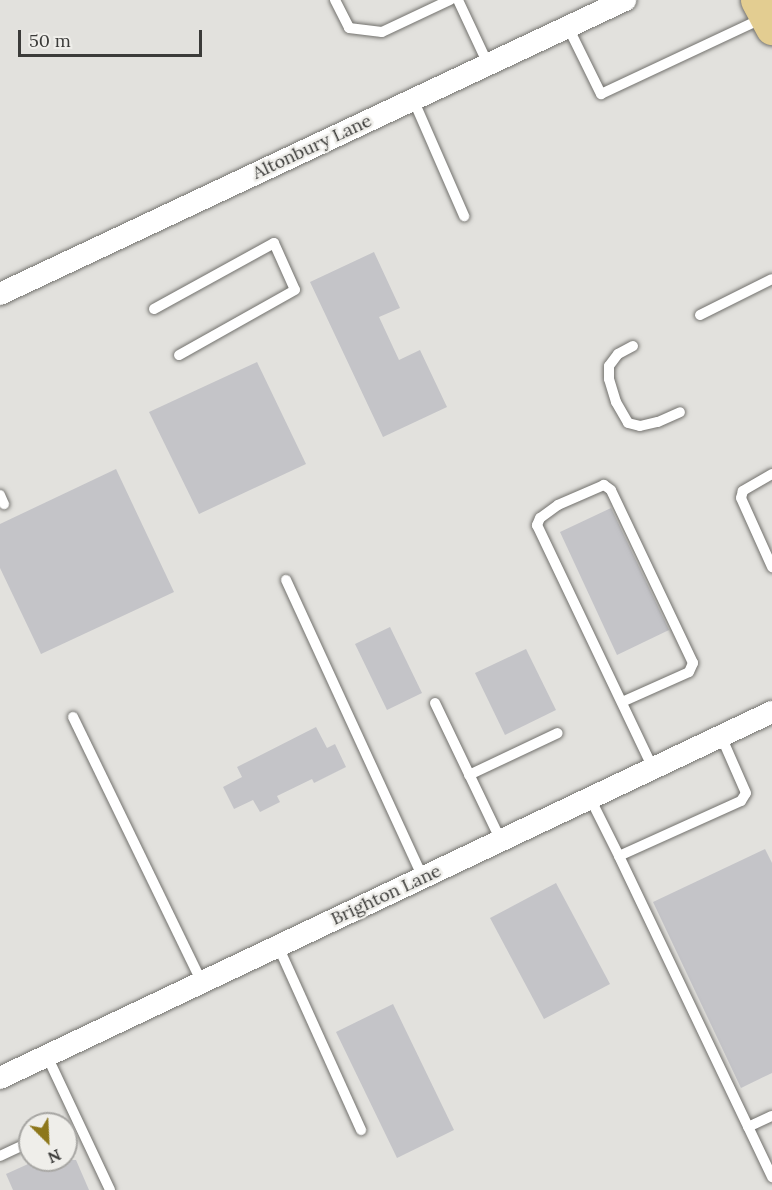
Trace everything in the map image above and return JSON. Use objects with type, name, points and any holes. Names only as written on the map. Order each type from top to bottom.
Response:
[{"type":"street","name":"Altonbury Lane","points":[[0,294],[625,0]]},
{"type":"street","name":"Brighton Lane","points":[[0,1078],[772,712]]},
{"type":"lane","points":[[335,0],[349,28],[382,32],[450,0]]},
{"type":"lane","points":[[458,0],[488,64]]},
{"type":"lane","points":[[568,27],[601,94],[765,15]]},
{"type":"lane","points":[[413,99],[464,216]]},
{"type":"lane","points":[[154,309],[274,243],[295,290],[179,355]]},
{"type":"lane","points":[[700,315],[772,279]]},
{"type":"lane","points":[[633,346],[618,354],[609,366],[609,379],[616,402],[628,423],[640,426],[658,422],[680,412]]},
{"type":"lane","points":[[772,474],[743,491],[741,498],[772,567]]},
{"type":"lane","points":[[622,702],[689,672],[693,663],[611,490],[604,485],[558,505],[540,518],[537,525],[653,768]]},
{"type":"lane","points":[[286,580],[423,878]]},
{"type":"lane","points":[[435,703],[501,841]]},
{"type":"lane","points":[[73,717],[202,983]]},
{"type":"lane","points":[[469,775],[558,733]]},
{"type":"lane","points":[[619,856],[741,801],[746,793],[721,736]]},
{"type":"lane","points":[[590,798],[772,1177]]},
{"type":"lane","points":[[278,946],[361,1130]]},
{"type":"lane","points":[[47,1056],[73,1112]]},
{"type":"lane","points":[[748,1126],[772,1116]]},
{"type":"lane","points":[[78,1122],[110,1190]]},
{"type":"lane","points":[[0,1156],[18,1148]]},
{"type":"building","points":[[374,252],[400,308],[379,317],[399,360],[420,350],[447,407],[383,437],[310,282]]},
{"type":"building","points":[[257,362],[306,464],[199,514],[149,412]]},
{"type":"building","points":[[116,469],[174,592],[41,654],[0,568],[0,524]]},
{"type":"building","points":[[611,508],[669,630],[617,655],[560,532]]},
{"type":"building","points":[[390,627],[422,693],[387,710],[355,644]]},
{"type":"building","points":[[526,649],[556,710],[505,735],[475,673]]},
{"type":"building","points":[[316,727],[327,748],[335,744],[346,767],[314,783],[312,779],[277,796],[280,802],[260,812],[253,800],[234,809],[223,787],[242,777],[237,767]]},
{"type":"building","points":[[765,849],[772,863],[772,1073],[741,1088],[653,902]]},
{"type":"building","points":[[556,883],[610,984],[544,1019],[490,918]]},
{"type":"building","points":[[393,1004],[454,1130],[397,1158],[336,1032]]},
{"type":"building","points":[[78,1165],[89,1190],[13,1190],[6,1174],[18,1169],[18,1172],[78,1172]]}]
